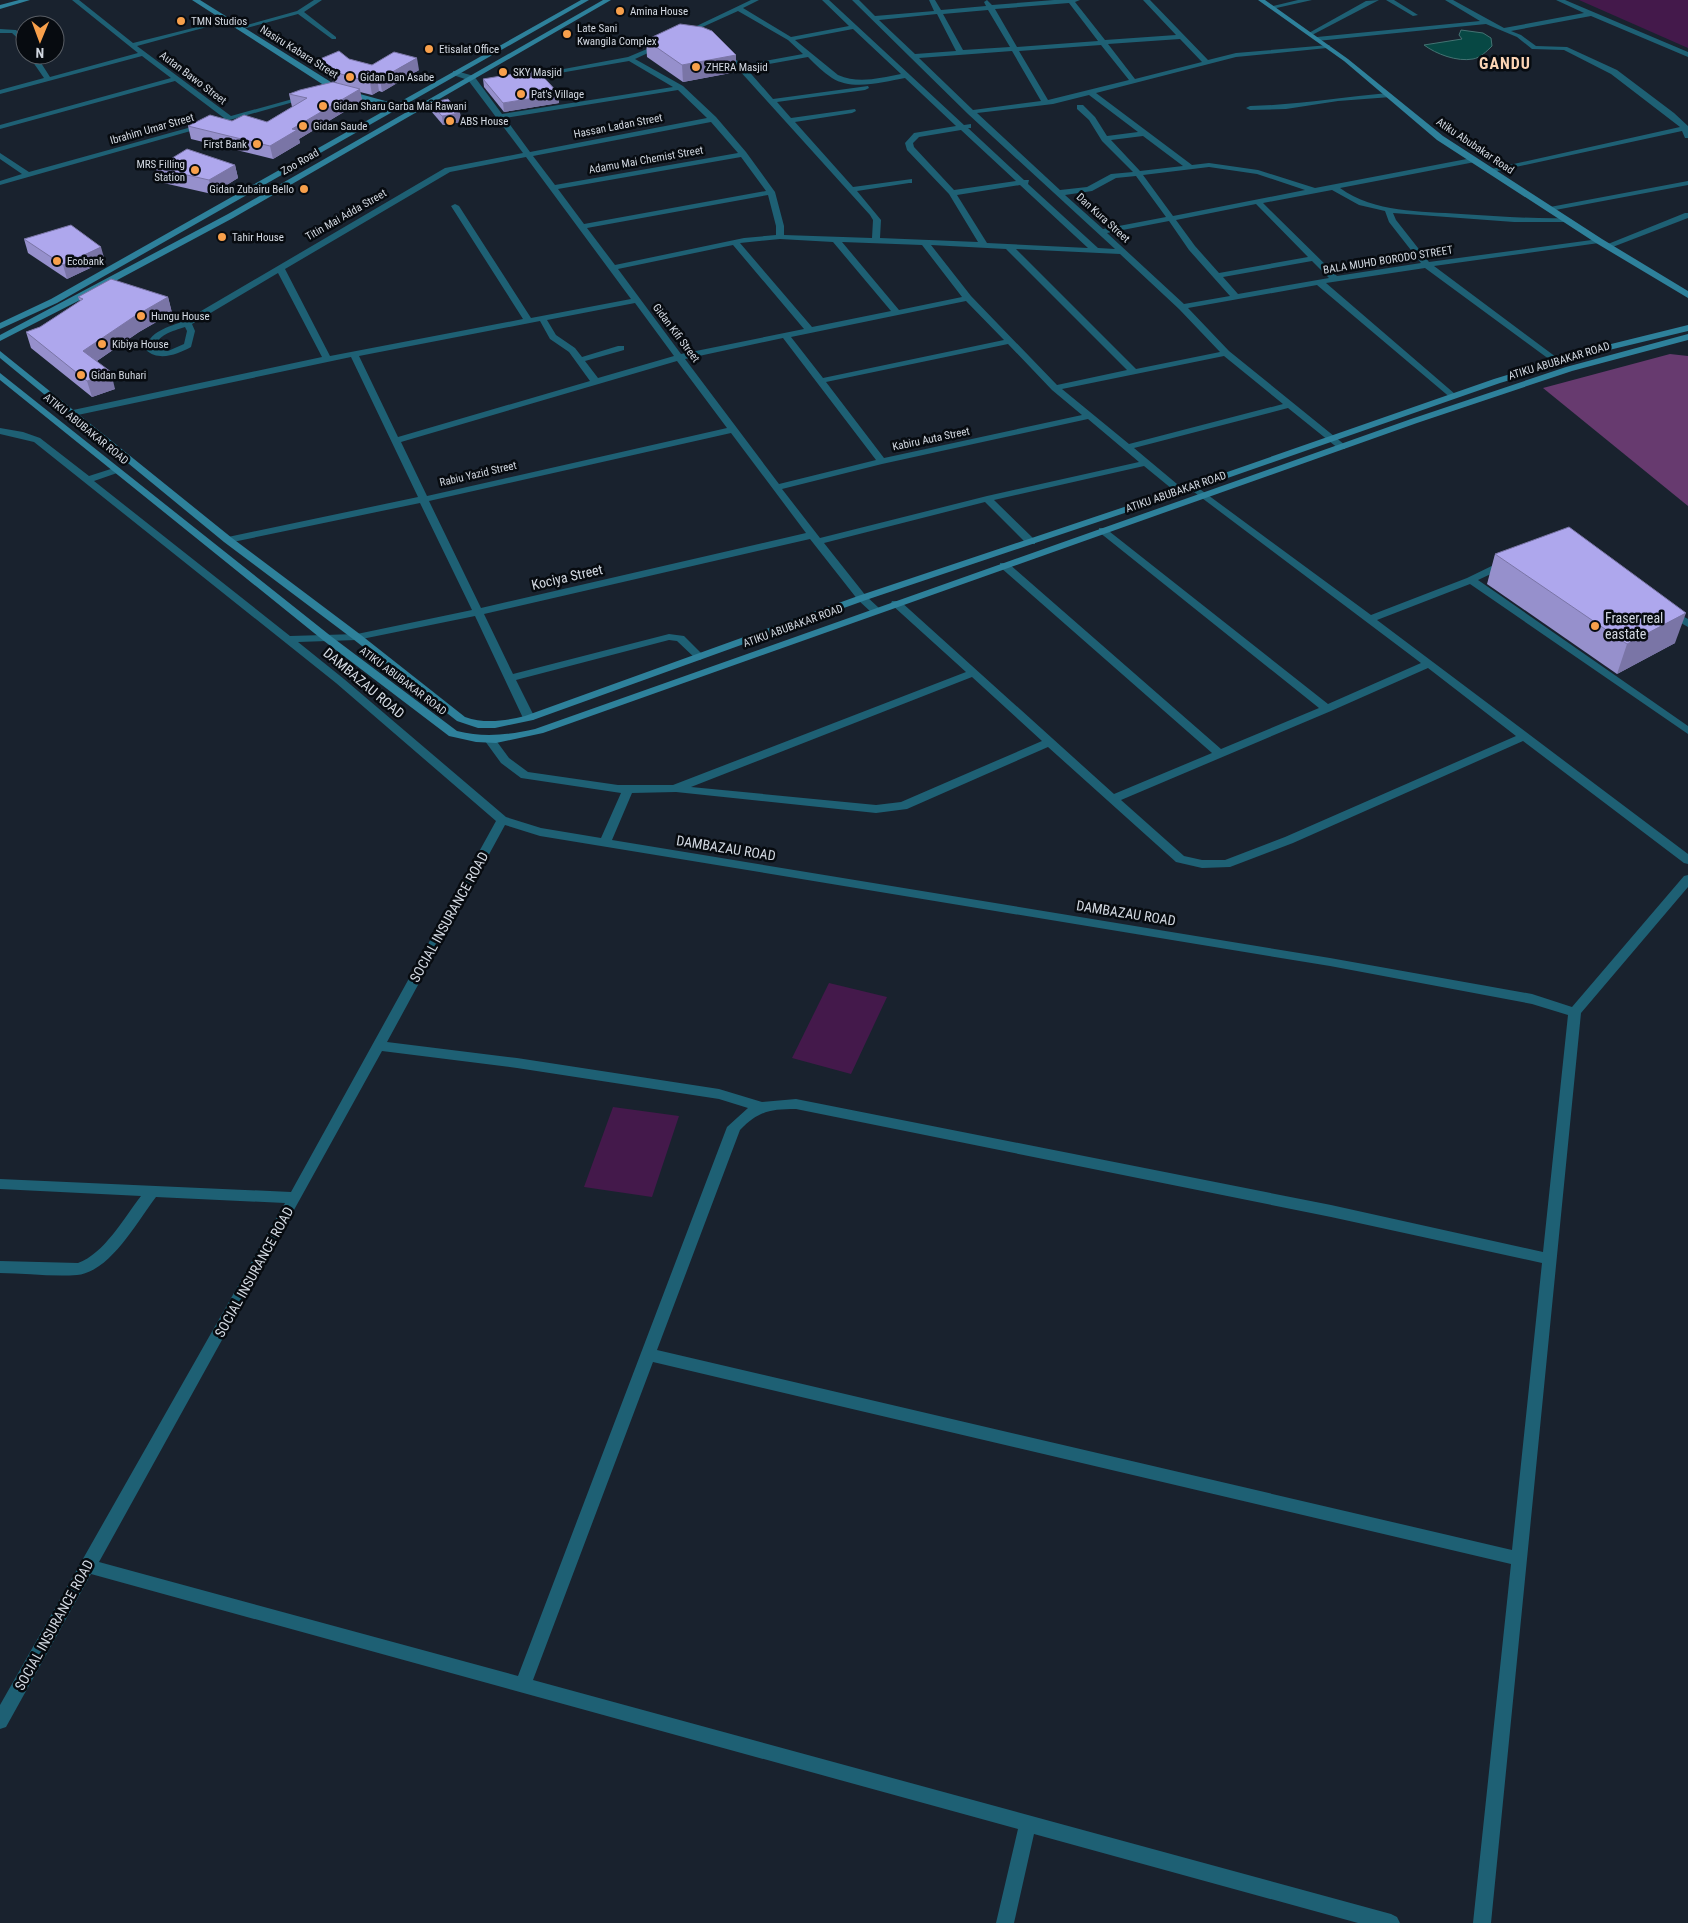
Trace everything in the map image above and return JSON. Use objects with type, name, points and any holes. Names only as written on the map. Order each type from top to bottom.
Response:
[{"type":"street","points":[[0,7],[27,0]]},
{"type":"street","name":"Autan Bawo Street","points":[[75,0],[230,119]]},
{"type":"street","name":"Nasiru Kabara Street","points":[[195,0],[339,91],[398,106]]},
{"type":"street","points":[[239,28],[299,12],[319,0]]},
{"type":"street","name":"Zoo Road","points":[[0,326],[54,301],[586,0]]},
{"type":"street","name":"Zoo Road","points":[[0,338],[74,301],[473,81],[608,0]]},
{"type":"street","points":[[679,36],[756,0]]},
{"type":"street","points":[[825,0],[1096,251]]},
{"type":"street","name":"Dan Kura Street","points":[[855,0],[971,112],[1182,307],[1226,353],[1342,446]]},
{"type":"street","points":[[932,0],[961,53]]},
{"type":"street","points":[[986,0],[1046,103]]},
{"type":"street","points":[[874,18],[1073,0],[1102,43],[1133,81]]},
{"type":"street","points":[[1146,0],[1206,62]]},
{"type":"street","name":"Atiku Abubakar Road","points":[[1261,0],[1327,46],[1424,126],[1472,160],[1603,244],[1688,295]]},
{"type":"street","points":[[1272,8],[1309,0]]},
{"type":"street","points":[[1313,36],[1368,2],[1376,0]]},
{"type":"street","points":[[1389,0],[1415,15]]},
{"type":"street","points":[[1448,0],[1488,22],[1519,36],[1534,48],[1566,48],[1614,72],[1671,115],[1685,128],[1688,136]]},
{"type":"street","points":[[1559,0],[1688,55]]},
{"type":"street","points":[[738,8],[790,39],[835,77],[844,81],[858,82],[907,76]]},
{"type":"street","points":[[299,12],[334,38]]},
{"type":"street","points":[[1460,26],[1502,29],[1591,14]]},
{"type":"street","points":[[132,45],[227,20]]},
{"type":"street","points":[[1313,36],[1460,26],[1488,22]]},
{"type":"street","points":[[790,39],[854,27]]},
{"type":"street","points":[[0,31],[15,32]]},
{"type":"street","points":[[687,32],[695,36]]},
{"type":"street","points":[[915,56],[1182,37]]},
{"type":"street","points":[[514,78],[630,59],[671,40]]},
{"type":"street","points":[[718,46],[741,67],[877,220],[876,240]]},
{"type":"street","points":[[971,112],[1046,103],[1206,62],[1245,54],[1327,46]]},
{"type":"street","points":[[0,92],[143,54]]},
{"type":"street","points":[[741,67],[809,55]]},
{"type":"street","points":[[630,59],[680,88],[713,119],[743,154],[771,192],[780,226],[780,237]]},
{"type":"street","points":[[39,65],[48,79]]},
{"type":"street","points":[[456,74],[473,81],[486,83]]},
{"type":"street","points":[[0,127],[176,79]]},
{"type":"street","name":"Gidan Kifi Street","points":[[473,81],[815,538],[862,598],[875,610]]},
{"type":"street","points":[[500,117],[680,88]]},
{"type":"street","points":[[771,101],[867,88]]},
{"type":"street","points":[[329,92],[339,91]]},
{"type":"street","points":[[1091,93],[1190,167]]},
{"type":"street","name":"Ibrahim Umar Street","points":[[0,183],[230,119],[256,110],[319,94]]},
{"type":"street","points":[[1250,108],[1286,107],[1338,99],[1388,95]]},
{"type":"street","points":[[1080,107],[1092,119],[1105,139],[1127,160],[1170,219],[1216,276],[1235,296]]},
{"type":"street","points":[[789,121],[852,111]]},
{"type":"street","name":"Hassan Ladan Street","points":[[528,154],[713,119]]},
{"type":"street","points":[[984,124],[917,135],[909,143],[910,148],[952,193],[984,245]]},
{"type":"street","points":[[1491,171],[1685,128]]},
{"type":"street","points":[[1105,139],[1147,133]]},
{"type":"street","name":"Titin Mai Adda Street","points":[[187,323],[191,331],[188,345],[166,354],[155,354],[150,350],[150,345],[155,338],[187,323],[439,174],[448,170],[528,154]]},
{"type":"street","name":"Adamu Mai Chemist Street","points":[[553,188],[743,154]]},
{"type":"street","points":[[0,155],[28,175]]},
{"type":"street","points":[[1102,232],[1472,160]]},
{"type":"street","points":[[1059,193],[1089,189],[1112,177],[1216,165],[1258,172],[1316,191]]},
{"type":"street","points":[[952,193],[1044,179]]},
{"type":"street","points":[[851,190],[909,181]]},
{"type":"street","points":[[1550,209],[1688,182]]},
{"type":"street","points":[[1335,188],[1357,201],[1388,209],[1535,222],[1568,220]]},
{"type":"street","points":[[582,227],[771,192]]},
{"type":"street","points":[[1258,202],[1335,279]]},
{"type":"street","points":[[455,206],[529,321]]},
{"type":"street","points":[[1388,209],[1392,220],[1427,265],[1556,362]]},
{"type":"street","name":"BALA MUHD BORODO STREET","points":[[1182,307],[1335,279],[1520,251],[1603,244],[1688,215]]},
{"type":"street","points":[[612,268],[735,242],[780,237],[1124,252]]},
{"type":"street","points":[[835,239],[896,312]]},
{"type":"street","points":[[735,242],[810,330]]},
{"type":"street","points":[[924,242],[968,298],[1055,388],[1180,491]]},
{"type":"street","points":[[1008,246],[1134,372]]},
{"type":"street","points":[[1216,276],[1315,258]]},
{"type":"street","points":[[280,268],[326,360]]},
{"type":"street","points":[[1320,282],[1452,396]]},
{"type":"street","points":[[395,441],[680,357],[968,298]]},
{"type":"street","points":[[73,413],[326,360],[636,300]]},
{"type":"street","points":[[542,318],[554,339],[567,346],[596,382]]},
{"type":"street","points":[[0,354],[228,540],[462,719],[475,724],[489,726],[508,724],[529,718],[862,598],[1193,487],[1452,396],[1556,362],[1688,328]]},
{"type":"street","points":[[785,335],[882,461]]},
{"type":"street","name":"ATIKU ABUBAKAR ROAD","points":[[0,376],[328,639],[453,734],[471,739],[491,741],[539,730],[1102,530],[1569,369],[1688,337]]},
{"type":"street","points":[[820,380],[1011,341]]},
{"type":"street","points":[[580,360],[621,348]]},
{"type":"street","points":[[1055,388],[1226,353]]},
{"type":"street","points":[[354,355],[529,718]]},
{"type":"street","points":[[1128,447],[1221,421],[1290,405]]},
{"type":"street","name":"Kabiru Auta Street","points":[[777,487],[882,461],[1091,416]]},
{"type":"street","name":"Rabiu Yazid Street","points":[[228,540],[424,499],[734,429]]},
{"type":"street","name":"DAMBAZAU ROAD","points":[[0,431],[23,435],[37,440],[340,681],[502,820],[540,832],[1330,962],[1532,999],[1575,1012]]},
{"type":"street","name":"Kociya Street","points":[[287,639],[357,637],[815,538],[1147,463]]},
{"type":"street","points":[[87,480],[116,470]]},
{"type":"street","points":[[1193,487],[1290,557],[1522,737],[1688,860]]},
{"type":"street","points":[[987,500],[1031,542]]},
{"type":"street","points":[[1102,530],[1327,709]]},
{"type":"street","points":[[1370,619],[1471,580],[1520,557]]},
{"type":"street","points":[[1004,565],[1218,753]]},
{"type":"street","points":[[1471,580],[1688,731]]},
{"type":"street","points":[[896,603],[1180,858],[1202,864],[1226,864],[1289,840],[1522,737]]},
{"type":"street","points":[[1657,604],[1688,624]]},
{"type":"street","points":[[509,678],[669,637],[680,638],[700,656]]},
{"type":"street","points":[[1113,799],[1218,753],[1327,709],[1428,664]]},
{"type":"street","points":[[674,789],[973,673]]},
{"type":"street","points":[[491,741],[515,770],[525,775],[628,790],[674,789],[876,809],[903,806],[1050,742]]},
{"type":"street","points":[[605,843],[628,790]]},
{"type":"street","name":"SOCIAL INSURANCE ROAD","points":[[0,1721],[295,1198],[502,820]]},
{"type":"street","points":[[1482,1923],[1575,1012],[1688,879]]},
{"type":"street","points":[[379,1046],[517,1063],[719,1094],[761,1107]]},
{"type":"street","points":[[523,1685],[734,1127],[751,1111],[772,1104],[805,1106],[1331,1211],[1550,1259]]},
{"type":"street","points":[[0,1184],[295,1198]]},
{"type":"street","points":[[0,1267],[78,1269],[92,1264],[103,1256],[154,1191]]},
{"type":"street","points":[[648,1354],[1520,1559]]},
{"type":"street","points":[[88,1566],[1391,1923]]},
{"type":"street","points":[[1004,1923],[1028,1823]]},
{"type":"shaded area","points":[[1579,0],[1688,0],[1688,48]]},
{"type":"shaded area","points":[[1461,30],[1483,33],[1491,38],[1492,46],[1478,57],[1467,60],[1447,56],[1424,45],[1462,39],[1459,35]]},
{"type":"shaded area","points":[[1670,354],[1688,356],[1688,506],[1543,388]]},
{"type":"shaded area","points":[[829,983],[887,997],[851,1074],[792,1058]]},
{"type":"shaded area","points":[[613,1107],[679,1116],[652,1197],[584,1187]]},
{"type":"building","points":[[680,24],[702,27],[712,31],[736,55],[682,65],[646,40]]},
{"type":"building","points":[[339,51],[349,59],[372,65],[394,52],[417,58],[380,79],[377,78],[370,82],[341,74],[320,59]]},
{"type":"building","name":"Pat's Village","points":[[537,70],[559,94],[503,103],[483,79]]},
{"type":"building","points":[[333,82],[360,89],[292,129],[297,130],[270,146],[188,126],[210,115],[232,121],[244,115],[267,122],[307,98],[289,94]]},
{"type":"building","points":[[448,99],[460,113],[442,116],[430,103]]},
{"type":"building","points":[[187,149],[235,165],[209,180],[156,168]]},
{"type":"building","points":[[71,225],[101,247],[63,265],[24,239]]},
{"type":"building","points":[[111,279],[168,297],[135,316],[83,351],[111,372],[87,381],[26,332],[40,327],[83,299],[78,297]]},
{"type":"building","points":[[1569,527],[1686,613],[1627,644],[1495,554]]},
{"type":"place","name":"Amina House","points":[[620,11]]},
{"type":"place","name":"TMN Studios","points":[[181,21]]},
{"type":"place","name":"Late Sani Kwangila Complex","points":[[567,34]]},
{"type":"place","name":"Etisalat Office","points":[[429,49]]},
{"type":"place","name":"ZHERA Masjid","points":[[696,67]]},
{"type":"place","name":"SKY Masjid","points":[[503,72]]},
{"type":"place","name":"Gidan Dan Asabe","points":[[350,77]]},
{"type":"place","name":"Pat's Village","points":[[521,94]]},
{"type":"place","name":"Gidan Sharu Garba Mai Rawani","points":[[323,106]]},
{"type":"place","name":"ABS House","points":[[450,121]]},
{"type":"place","name":"Gidan Saude","points":[[303,126]]},
{"type":"place","name":"First Bank","points":[[257,144]]},
{"type":"place","name":"MRS Filling Station","points":[[195,170]]},
{"type":"place","name":"Gidan Zubairu Bello","points":[[304,189]]},
{"type":"place","name":"Tahir House","points":[[222,237]]},
{"type":"place","name":"Ecobank","points":[[57,261]]},
{"type":"place","name":"Hungu House","points":[[141,316]]},
{"type":"place","name":"Kibiya House","points":[[102,344]]},
{"type":"place","name":"Gidan Buhari","points":[[81,375]]},
{"type":"place","name":"Fraser real eastate","points":[[1595,626]]},
{"type":"district","name":"GANDU","points":[[1505,63]]}]
